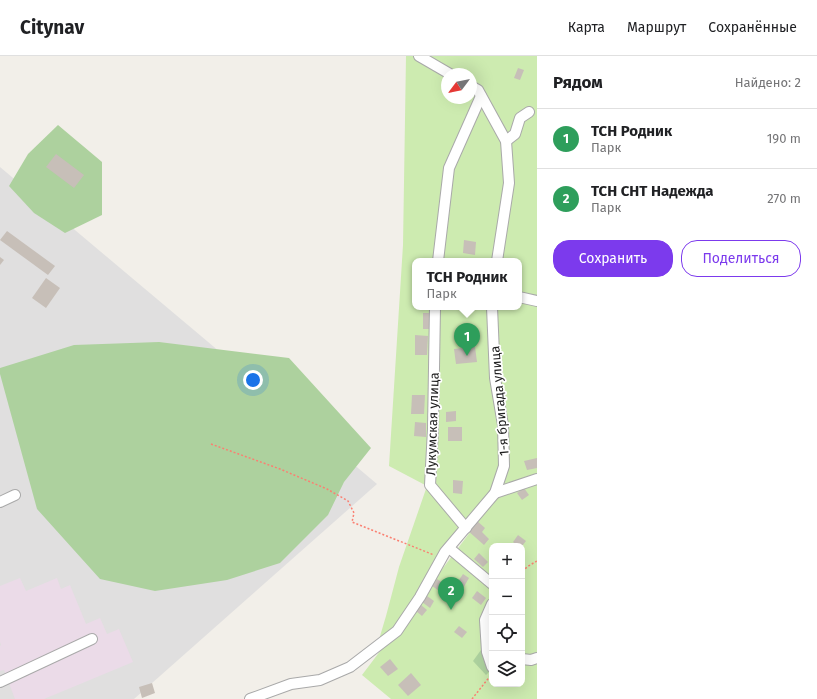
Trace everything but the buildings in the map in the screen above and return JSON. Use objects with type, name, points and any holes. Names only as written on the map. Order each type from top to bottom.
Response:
[{"type":"street","points":[[419,56],[441,69]]},
{"type":"street","points":[[477,91],[506,141],[509,183],[497,258]]},
{"type":"street","points":[[438,258],[449,168],[472,104]]},
{"type":"street","points":[[506,141],[515,134],[520,118],[530,112]]},
{"type":"street","points":[[522,298],[537,301]]},
{"type":"street","name":"Лукумская улица","points":[[435,310],[433,429],[430,484],[466,528]]},
{"type":"street","name":"1-я бригада улица","points":[[492,310],[495,378],[503,425],[504,466],[495,493]]},
{"type":"street","points":[[250,699],[291,684],[320,680],[350,667],[397,631],[420,597],[449,548],[495,493],[537,479]]},
{"type":"street","points":[[0,502],[16,495]]},
{"type":"street","points":[[449,548],[489,581]]},
{"type":"street","points":[[489,611],[485,620],[487,652],[489,658]]},
{"type":"street","points":[[0,682],[92,639]]},
{"type":"street","points":[[525,659],[531,660],[537,658]]},
{"type":"path","points":[[211,444],[280,469],[327,489],[348,501],[354,512],[352,522],[442,558]]},
{"type":"path","points":[[525,569],[537,561]]},
{"type":"path","points":[[472,699],[489,678]]},
{"type":"shaded area","points":[[0,167],[377,484],[134,699],[0,699]]},
{"type":"shaded area","points":[[20,578],[26,591],[57,578],[61,589],[70,585],[86,624],[100,618],[107,634],[119,629],[133,662],[44,699],[15,699],[4,670],[0,671],[0,586]]},
{"type":"green space","points":[[406,56],[537,56],[537,476],[501,488],[467,530],[375,653],[399,567],[427,486],[389,466],[403,245]]},
{"type":"green space","points":[[58,125],[102,162],[102,215],[65,233],[34,213],[9,186],[28,154]]},
{"type":"green space","points":[[159,342],[289,358],[371,448],[344,482],[328,515],[280,563],[227,580],[155,591],[100,579],[37,509],[0,374],[0,368],[74,345]]},
{"type":"green space","points":[[537,481],[537,699],[391,699],[362,675],[499,494]]},
{"type":"green space","points":[[489,622],[489,672],[486,675],[473,661],[481,650]]},
{"type":"place","name":"ТСН Родник","points":[[467,356]]},
{"type":"place","name":"ТСН СНТ Надежда","points":[[451,610]]}]
